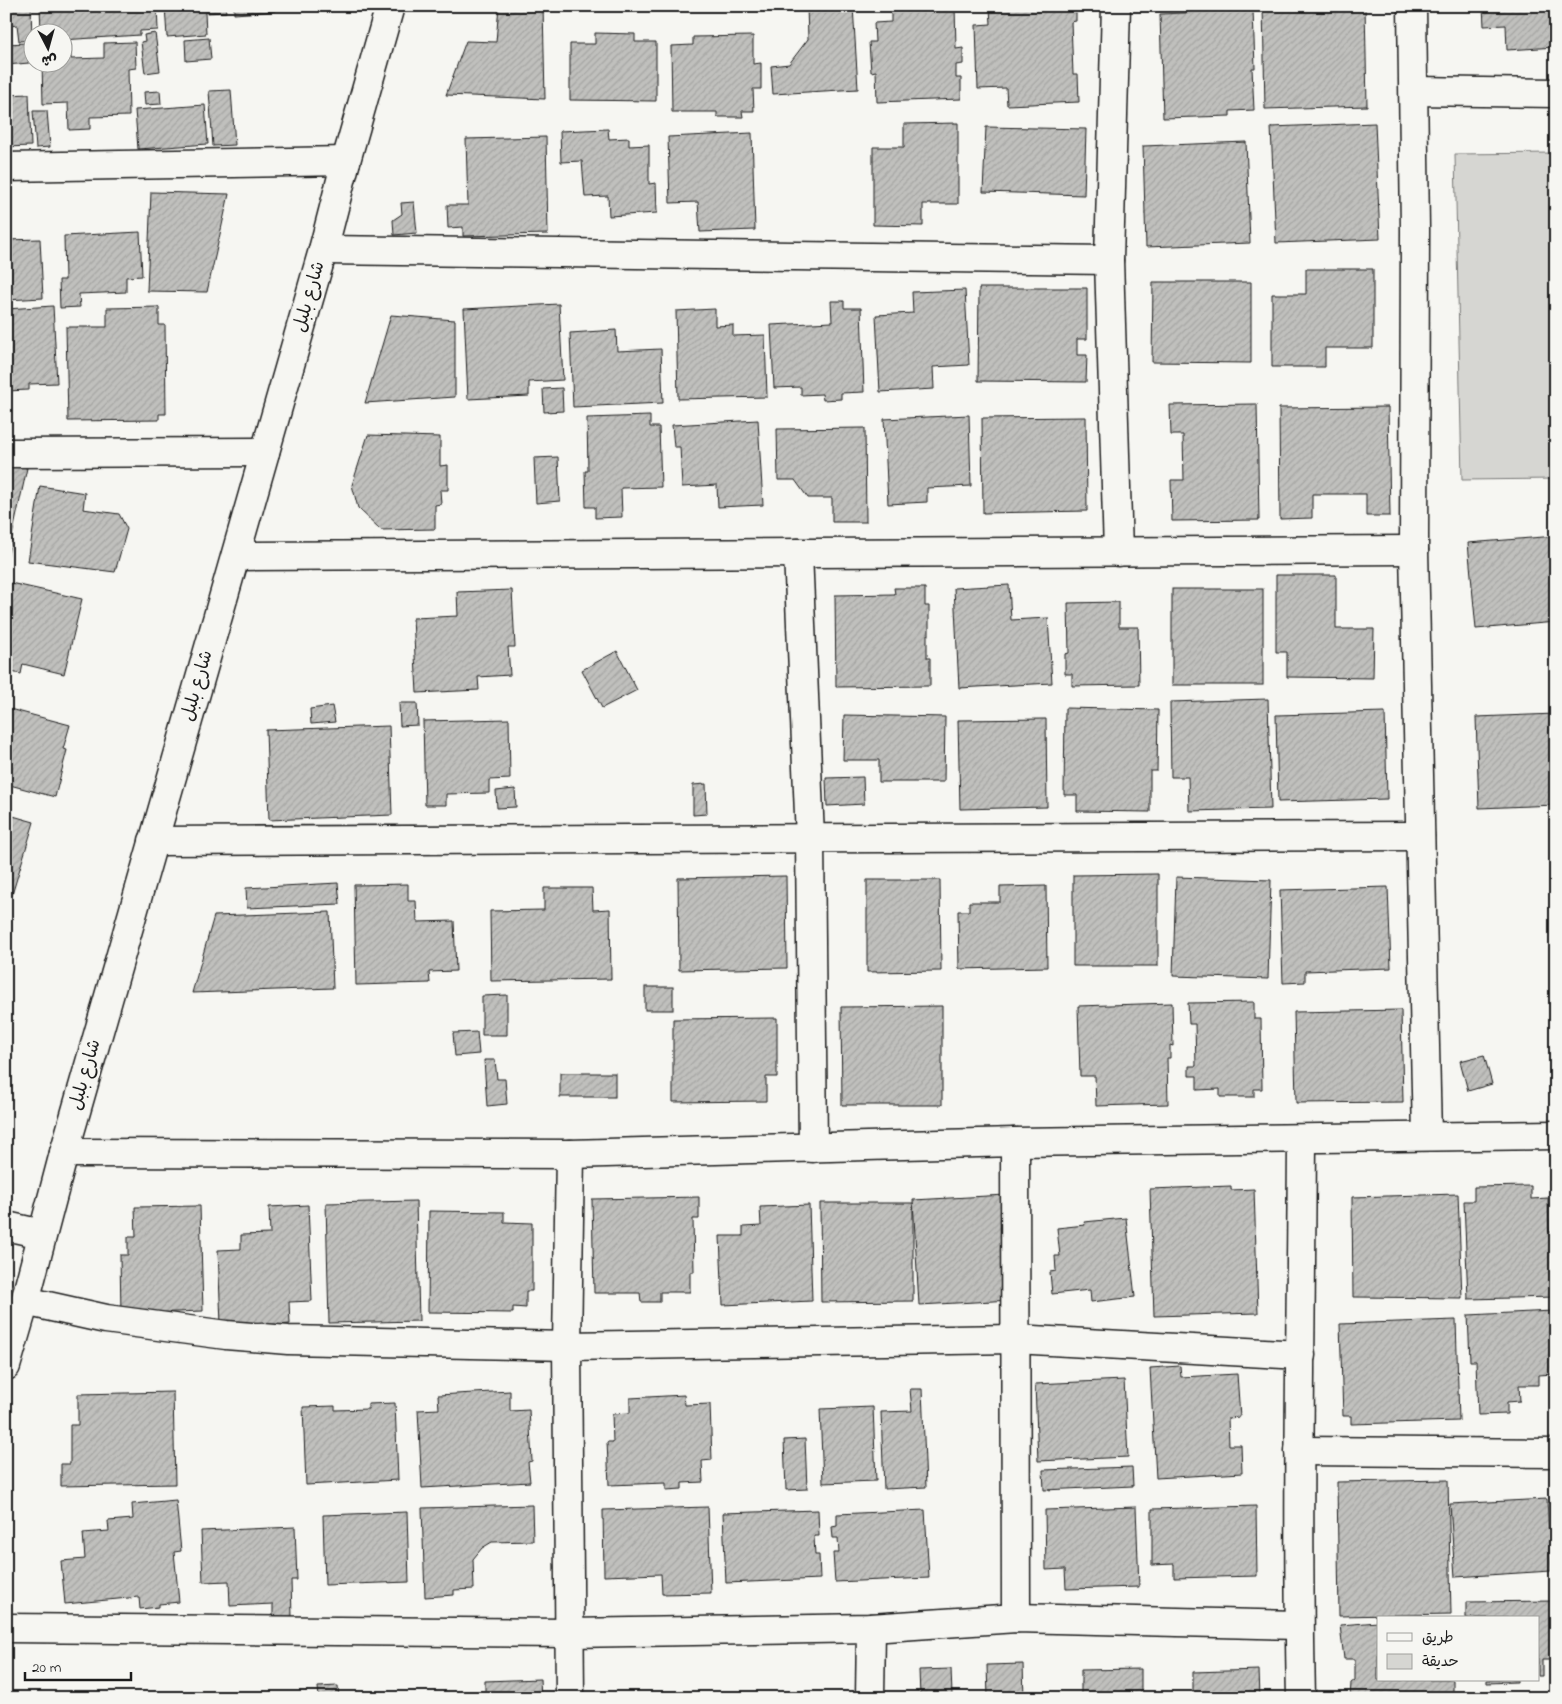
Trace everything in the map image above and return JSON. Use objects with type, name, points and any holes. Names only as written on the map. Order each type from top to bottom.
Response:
[{"type":"street","name":"شارع بلبل","points":[[6,1366],[64,1153],[323,250],[346,160],[390,6]]},
{"type":"street","points":[[1116,6],[1109,260],[1118,552]]},
{"type":"street","points":[[1412,6],[1414,91],[1414,550],[1427,1136]]},
{"type":"street","points":[[1414,91],[1556,93]]},
{"type":"street","points":[[6,167],[346,160]]},
{"type":"street","points":[[323,250],[1109,260]]},
{"type":"street","points":[[6,453],[265,452]]},
{"type":"street","points":[[236,556],[1414,550]]},
{"type":"street","points":[[798,553],[810,838],[812,1148]]},
{"type":"street","points":[[153,841],[1420,836]]},
{"type":"street","points":[[64,1153],[570,1154],[1015,1142],[1556,1135]]},
{"type":"street","points":[[1301,1698],[1299,1451],[1302,1139]]},
{"type":"street","points":[[1015,1142],[1016,1618]]},
{"type":"street","points":[[570,1154],[567,1346],[570,1698]]},
{"type":"street","points":[[6,1226],[42,1234]]},
{"type":"street","points":[[25,1301],[106,1319],[235,1336],[288,1340],[567,1346],[1015,1339],[1301,1355]]},
{"type":"street","points":[[1299,1451],[1556,1453]]},
{"type":"street","points":[[6,1628],[570,1633],[871,1628],[1016,1618],[1299,1625]]},
{"type":"street","points":[[870,1698],[871,1628]]},
{"type":"green space","points":[[1556,153],[1556,479],[1462,480],[1455,154]]},
{"type":"building","points":[[8,6],[31,6],[31,22],[22,22],[22,41],[19,41],[17,25],[10,26]]},
{"type":"building","points":[[40,6],[157,6],[158,30],[140,31],[140,35],[72,39],[72,22],[41,22]]},
{"type":"building","points":[[165,6],[225,6],[226,12],[205,13],[206,34],[167,37]]},
{"type":"building","points":[[234,6],[276,6],[275,11],[234,14]]},
{"type":"building","points":[[499,6],[543,6],[545,99],[446,95],[466,41],[496,42]]},
{"type":"building","points":[[807,6],[853,6],[858,89],[773,94],[771,66],[789,64],[808,39]]},
{"type":"building","points":[[891,6],[955,6],[956,49],[963,48],[963,64],[956,65],[956,78],[961,78],[961,99],[877,102],[876,71],[871,72],[869,42],[875,42],[874,23],[891,22]]},
{"type":"building","points":[[1076,6],[1076,21],[1071,22],[1073,74],[1078,74],[1079,102],[1007,105],[1006,88],[978,89],[976,25],[991,24],[990,8]]},
{"type":"building","points":[[1263,6],[1365,6],[1367,106],[1265,109]]},
{"type":"building","points":[[1483,6],[1556,6],[1556,47],[1507,50],[1506,25],[1484,26]]},
{"type":"building","points":[[1253,10],[1255,68],[1252,68],[1254,110],[1230,111],[1230,116],[1163,118],[1160,14]]},
{"type":"building","points":[[155,33],[160,71],[145,73],[141,42],[145,41],[144,35]]},
{"type":"building","points":[[595,33],[635,34],[635,42],[656,42],[656,101],[570,100],[570,44],[595,44]]},
{"type":"building","points":[[753,36],[753,64],[761,63],[761,89],[753,89],[754,111],[742,111],[743,117],[717,117],[717,112],[672,112],[671,46],[693,45],[693,37]]},
{"type":"building","points":[[209,38],[211,59],[186,61],[185,40]]},
{"type":"building","points":[[135,42],[136,68],[128,69],[129,116],[90,117],[90,129],[69,130],[68,103],[43,104],[42,72],[72,72],[72,59],[104,58],[104,43]]},
{"type":"building","points":[[22,43],[22,64],[6,65],[6,44]]},
{"type":"building","points":[[231,90],[235,145],[213,146],[209,91]]},
{"type":"building","points":[[160,91],[161,104],[145,105],[144,92]]},
{"type":"building","points":[[29,94],[31,146],[6,147],[6,95]]},
{"type":"building","points":[[205,105],[208,144],[138,149],[135,110]]},
{"type":"building","points":[[33,111],[47,111],[50,147],[36,148]]},
{"type":"building","points":[[958,123],[958,204],[923,204],[923,226],[873,225],[873,147],[904,147],[904,124]]},
{"type":"building","points":[[1375,123],[1380,239],[1276,243],[1271,127]]},
{"type":"building","points":[[986,127],[1086,129],[1084,195],[983,192]]},
{"type":"building","points":[[608,129],[609,139],[629,138],[629,146],[649,145],[649,184],[656,183],[657,213],[609,216],[608,196],[585,197],[582,161],[561,162],[560,131]]},
{"type":"building","points":[[752,133],[755,230],[700,232],[698,202],[670,203],[668,137]]},
{"type":"building","points":[[546,137],[548,234],[463,236],[463,227],[448,228],[447,205],[468,205],[466,139]]},
{"type":"building","points":[[1246,142],[1250,243],[1146,247],[1143,146]]},
{"type":"building","points":[[151,192],[229,194],[207,292],[147,291]]},
{"type":"building","points":[[414,202],[417,233],[394,235],[393,220],[402,214],[401,203]]},
{"type":"building","points":[[140,232],[142,276],[126,277],[126,292],[79,294],[80,307],[60,308],[59,280],[65,280],[64,236]]},
{"type":"building","points":[[40,239],[43,298],[6,300],[6,240]]},
{"type":"building","points":[[1306,269],[1373,269],[1373,348],[1325,348],[1325,367],[1272,367],[1272,294],[1306,294]]},
{"type":"building","points":[[1153,282],[1251,282],[1251,363],[1152,362]]},
{"type":"building","points":[[979,288],[1087,288],[1087,339],[1077,339],[1077,355],[1087,355],[1086,382],[978,381]]},
{"type":"building","points":[[965,290],[969,365],[933,367],[934,389],[880,392],[876,315],[913,313],[912,292]]},
{"type":"building","points":[[831,301],[844,301],[844,308],[861,308],[864,392],[841,393],[841,399],[823,400],[822,394],[801,395],[801,387],[774,388],[771,325],[832,322]]},
{"type":"building","points":[[559,304],[563,380],[529,382],[529,396],[468,399],[464,309]]},
{"type":"building","points":[[53,306],[57,383],[29,384],[29,390],[6,391],[6,309]]},
{"type":"building","points":[[159,307],[159,325],[165,325],[166,414],[159,414],[159,420],[68,421],[66,327],[107,327],[107,308]]},
{"type":"building","points":[[715,309],[715,326],[733,325],[733,336],[765,335],[767,397],[678,399],[676,311]]},
{"type":"building","points":[[391,315],[455,320],[455,397],[365,403]]},
{"type":"building","points":[[616,330],[617,351],[661,349],[663,403],[573,407],[570,333]]},
{"type":"building","points":[[562,388],[563,411],[544,412],[543,389]]},
{"type":"building","points":[[1257,404],[1259,520],[1172,521],[1171,480],[1184,480],[1183,435],[1171,435],[1170,405]]},
{"type":"building","points":[[1388,407],[1390,516],[1366,516],[1366,494],[1312,494],[1312,518],[1280,519],[1279,408]]},
{"type":"building","points":[[969,415],[971,486],[927,488],[927,502],[888,504],[884,419]]},
{"type":"building","points":[[650,416],[650,427],[659,427],[661,487],[621,488],[622,517],[595,518],[595,507],[586,507],[585,471],[588,471],[587,418]]},
{"type":"building","points":[[1086,417],[1087,511],[983,513],[982,418]]},
{"type":"building","points":[[758,420],[763,505],[718,507],[717,485],[682,487],[680,447],[674,447],[672,425]]},
{"type":"building","points":[[865,428],[866,522],[832,522],[832,498],[808,498],[795,480],[778,480],[777,429]]},
{"type":"building","points":[[368,435],[440,437],[440,466],[448,465],[448,490],[440,490],[441,504],[435,505],[435,529],[381,530],[358,508],[352,485]]},
{"type":"building","points":[[558,457],[560,501],[536,503],[534,458]]},
{"type":"building","points":[[6,464],[27,468],[7,559],[6,559]]},
{"type":"building","points":[[40,486],[85,493],[83,509],[119,514],[127,529],[115,572],[28,561]]},
{"type":"building","points":[[1556,536],[1556,622],[1476,629],[1468,543]]},
{"type":"building","points":[[1276,575],[1336,575],[1336,629],[1374,629],[1373,678],[1287,677],[1287,652],[1276,652]]},
{"type":"building","points":[[6,582],[82,599],[64,674],[23,664],[21,674],[6,671]]},
{"type":"building","points":[[1009,585],[1011,620],[1048,618],[1052,683],[959,688],[954,588]]},
{"type":"building","points":[[894,588],[925,588],[925,606],[929,606],[927,658],[930,658],[930,686],[836,687],[835,595],[895,594]]},
{"type":"building","points":[[1172,589],[1263,589],[1263,685],[1172,685]]},
{"type":"building","points":[[512,590],[515,647],[508,647],[510,675],[478,677],[479,690],[417,693],[413,618],[458,616],[457,592]]},
{"type":"building","points":[[1119,602],[1119,627],[1138,627],[1139,685],[1072,686],[1072,674],[1065,674],[1065,654],[1069,653],[1068,603]]},
{"type":"building","points":[[617,651],[637,690],[602,708],[582,670]]},
{"type":"building","points":[[1268,699],[1271,809],[1189,811],[1188,777],[1171,777],[1170,702]]},
{"type":"building","points":[[399,703],[417,703],[418,725],[400,726]]},
{"type":"building","points":[[332,706],[335,722],[311,724],[310,709]]},
{"type":"building","points":[[6,708],[70,725],[63,749],[67,750],[55,797],[6,784]]},
{"type":"building","points":[[1065,708],[1158,710],[1157,771],[1150,771],[1150,812],[1077,811],[1077,795],[1064,795]]},
{"type":"building","points":[[1385,712],[1387,799],[1278,802],[1276,715]]},
{"type":"building","points":[[1556,714],[1556,805],[1479,808],[1476,717]]},
{"type":"building","points":[[844,715],[945,717],[944,782],[879,782],[879,760],[843,760]]},
{"type":"building","points":[[509,719],[510,779],[489,780],[489,793],[446,794],[446,805],[425,805],[423,721]]},
{"type":"building","points":[[1046,719],[1047,807],[960,809],[958,720]]},
{"type":"building","points":[[389,726],[392,815],[269,820],[266,730]]},
{"type":"building","points":[[863,777],[864,804],[827,806],[826,778]]},
{"type":"building","points":[[706,784],[707,814],[693,815],[693,785]]},
{"type":"building","points":[[515,789],[516,807],[497,808],[496,791]]},
{"type":"building","points":[[6,814],[34,822],[11,898],[6,896]]},
{"type":"building","points":[[1158,874],[1158,966],[1073,966],[1073,875]]},
{"type":"building","points":[[786,876],[787,968],[679,970],[678,878]]},
{"type":"building","points":[[1176,877],[1271,880],[1268,979],[1173,976]]},
{"type":"building","points":[[867,880],[940,880],[941,971],[867,972]]},
{"type":"building","points":[[338,883],[340,904],[247,908],[246,888]]},
{"type":"building","points":[[408,884],[408,901],[416,901],[417,922],[454,921],[456,971],[429,972],[430,983],[356,985],[354,885]]},
{"type":"building","points":[[1046,886],[1047,967],[959,969],[958,911],[969,911],[969,902],[1000,902],[1000,887]]},
{"type":"building","points":[[1388,887],[1391,968],[1305,971],[1305,982],[1283,983],[1280,890]]},
{"type":"building","points":[[544,888],[592,888],[593,910],[610,909],[611,979],[491,981],[490,911],[544,910]]},
{"type":"building","points":[[330,912],[333,988],[192,993],[214,916]]},
{"type":"building","points":[[645,987],[673,987],[673,1010],[645,1010]]},
{"type":"building","points":[[507,995],[507,1035],[482,1035],[482,996]]},
{"type":"building","points":[[1254,1002],[1254,1019],[1261,1019],[1262,1089],[1254,1089],[1254,1097],[1220,1097],[1220,1089],[1197,1090],[1197,1076],[1189,1076],[1189,1066],[1196,1066],[1195,1024],[1189,1024],[1188,1003]]},
{"type":"building","points":[[1172,1003],[1173,1046],[1170,1045],[1170,1058],[1167,1058],[1168,1104],[1096,1106],[1095,1076],[1080,1076],[1078,1006]]},
{"type":"building","points":[[942,1006],[942,1105],[842,1105],[841,1007]]},
{"type":"building","points":[[1401,1010],[1403,1102],[1296,1103],[1294,1012]]},
{"type":"building","points":[[777,1018],[777,1077],[766,1077],[766,1101],[673,1102],[673,1019]]},
{"type":"building","points":[[477,1032],[479,1054],[455,1056],[453,1033]]},
{"type":"building","points":[[1484,1055],[1492,1084],[1468,1091],[1460,1061]]},
{"type":"building","points":[[484,1060],[495,1060],[497,1079],[505,1079],[507,1104],[487,1106]]},
{"type":"building","points":[[560,1073],[615,1073],[615,1097],[560,1097]]},
{"type":"building","points":[[1231,1186],[1231,1190],[1254,1189],[1258,1313],[1154,1316],[1150,1189]]},
{"type":"building","points":[[1531,1186],[1531,1199],[1548,1198],[1549,1232],[1556,1232],[1556,1297],[1468,1299],[1464,1201],[1474,1201],[1474,1187]]},
{"type":"building","points":[[1458,1194],[1462,1298],[1353,1297],[1352,1197]]},
{"type":"building","points":[[1006,1195],[1012,1300],[919,1305],[913,1200]]},
{"type":"building","points":[[699,1197],[699,1219],[693,1219],[694,1272],[690,1272],[690,1292],[660,1292],[660,1302],[641,1302],[640,1293],[594,1293],[592,1199]]},
{"type":"building","points":[[416,1201],[419,1321],[329,1323],[326,1203]]},
{"type":"building","points":[[820,1203],[913,1203],[913,1301],[821,1302]]},
{"type":"building","points":[[308,1205],[312,1301],[289,1302],[290,1324],[263,1326],[263,1322],[221,1324],[218,1250],[241,1249],[241,1235],[270,1234],[269,1207]]},
{"type":"building","points":[[809,1205],[812,1301],[723,1305],[720,1236],[743,1236],[743,1227],[761,1226],[760,1207]]},
{"type":"building","points":[[200,1206],[203,1311],[121,1314],[120,1255],[128,1255],[128,1237],[136,1237],[135,1207]]},
{"type":"building","points":[[429,1211],[504,1212],[504,1222],[532,1223],[532,1291],[526,1291],[526,1308],[513,1307],[513,1313],[428,1312]]},
{"type":"building","points":[[1126,1218],[1135,1297],[1091,1302],[1090,1290],[1052,1294],[1050,1272],[1056,1271],[1055,1256],[1060,1256],[1057,1228],[1085,1225],[1084,1222]]},
{"type":"building","points":[[1553,1311],[1555,1374],[1538,1375],[1538,1385],[1519,1385],[1520,1401],[1507,1402],[1507,1414],[1478,1415],[1476,1361],[1470,1361],[1468,1315]]},
{"type":"building","points":[[1456,1320],[1459,1421],[1351,1424],[1351,1416],[1343,1416],[1340,1324]]},
{"type":"building","points":[[1180,1366],[1181,1377],[1237,1374],[1240,1417],[1228,1418],[1229,1445],[1241,1445],[1242,1473],[1156,1478],[1150,1368]]},
{"type":"building","points":[[1124,1380],[1128,1457],[1038,1461],[1035,1384]]},
{"type":"building","points":[[910,1389],[922,1389],[926,1487],[884,1489],[881,1412],[912,1411]]},
{"type":"building","points":[[510,1391],[510,1411],[529,1410],[532,1461],[528,1462],[530,1482],[422,1488],[418,1410],[439,1409],[438,1395]]},
{"type":"building","points":[[173,1392],[175,1484],[61,1486],[61,1464],[70,1464],[70,1425],[78,1425],[78,1394]]},
{"type":"building","points":[[684,1395],[685,1405],[710,1404],[712,1460],[702,1461],[703,1482],[682,1483],[682,1489],[666,1490],[666,1483],[609,1485],[607,1442],[613,1442],[612,1414],[630,1413],[630,1398]]},
{"type":"building","points":[[395,1403],[398,1480],[306,1485],[303,1407],[335,1406],[335,1410],[368,1409],[368,1404]]},
{"type":"building","points":[[873,1407],[876,1481],[823,1483],[820,1409]]},
{"type":"building","points":[[805,1439],[807,1489],[786,1490],[784,1440]]},
{"type":"building","points":[[1132,1467],[1133,1486],[1044,1490],[1043,1470]]},
{"type":"building","points":[[1448,1480],[1451,1614],[1339,1616],[1337,1482]]},
{"type":"building","points":[[1547,1499],[1551,1571],[1455,1577],[1450,1504]]},
{"type":"building","points":[[176,1500],[181,1551],[174,1552],[179,1602],[159,1604],[159,1607],[140,1609],[139,1597],[65,1604],[61,1561],[85,1559],[83,1533],[109,1531],[108,1521],[133,1519],[132,1504]]},
{"type":"building","points":[[532,1505],[533,1541],[492,1542],[482,1548],[473,1559],[474,1589],[454,1590],[454,1595],[425,1597],[422,1508]]},
{"type":"building","points":[[1256,1506],[1257,1576],[1174,1578],[1174,1564],[1152,1565],[1152,1509]]},
{"type":"building","points":[[708,1507],[711,1593],[662,1594],[661,1574],[604,1576],[603,1510]]},
{"type":"building","points":[[1136,1507],[1139,1587],[1066,1589],[1065,1569],[1046,1570],[1045,1510]]},
{"type":"building","points":[[818,1510],[819,1536],[814,1536],[815,1555],[819,1555],[820,1579],[726,1583],[723,1513]]},
{"type":"building","points":[[925,1510],[929,1578],[835,1582],[833,1553],[839,1553],[838,1538],[833,1538],[832,1527],[837,1526],[837,1514]]},
{"type":"building","points":[[407,1512],[409,1582],[325,1585],[323,1515]]},
{"type":"building","points":[[295,1527],[297,1580],[291,1580],[292,1617],[273,1617],[273,1604],[230,1606],[229,1581],[203,1582],[201,1531]]},
{"type":"building","points":[[1556,1601],[1556,1660],[1542,1660],[1542,1676],[1540,1676],[1540,1616],[1466,1616],[1466,1602]]},
{"type":"building","points":[[1377,1622],[1377,1682],[1453,1682],[1453,1698],[1350,1698],[1351,1683],[1355,1680],[1355,1659],[1344,1659],[1340,1625]]},
{"type":"building","points":[[1023,1664],[1024,1698],[988,1698],[987,1665]]},
{"type":"building","points":[[951,1669],[952,1695],[920,1696],[919,1670]]},
{"type":"building","points":[[1141,1669],[1141,1698],[1037,1698],[1037,1694],[1081,1694],[1081,1670]]},
{"type":"building","points":[[1259,1670],[1260,1698],[1193,1698],[1193,1672]]},
{"type":"building","points":[[540,1679],[541,1698],[485,1698],[485,1681]]},
{"type":"building","points":[[338,1686],[339,1698],[319,1698],[318,1687]]}]
